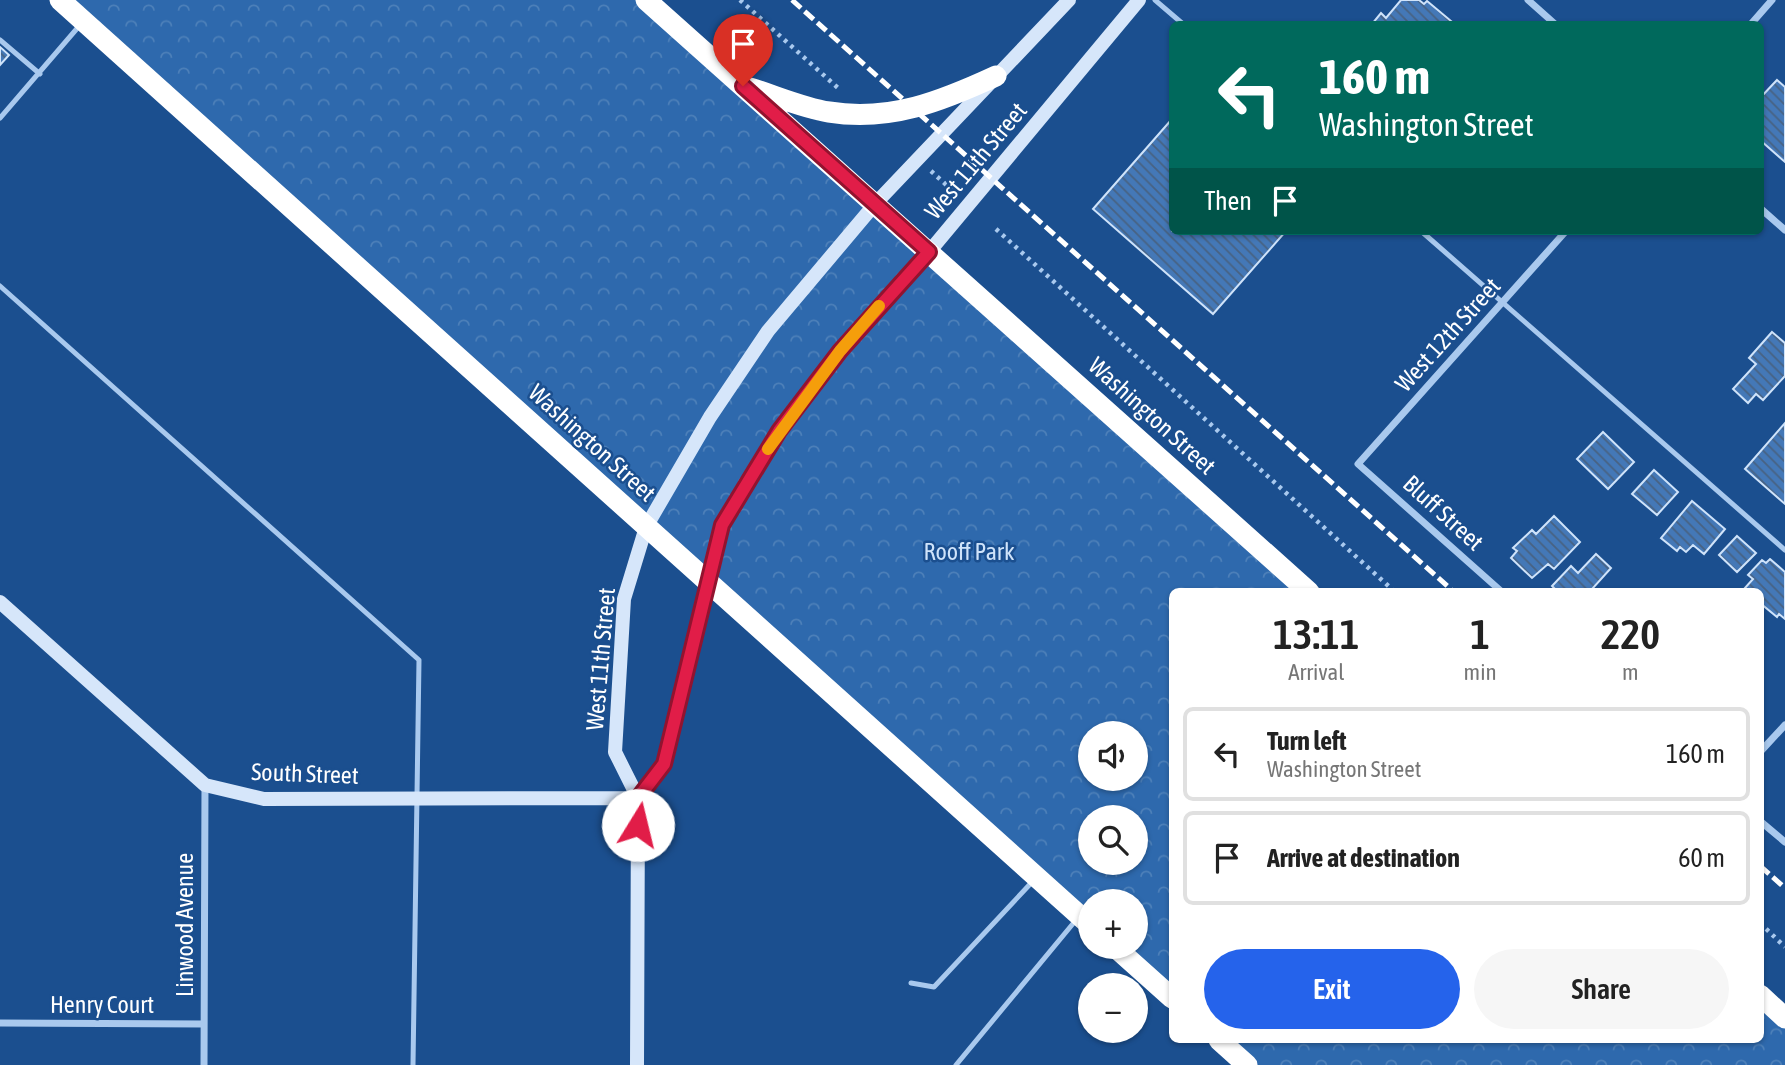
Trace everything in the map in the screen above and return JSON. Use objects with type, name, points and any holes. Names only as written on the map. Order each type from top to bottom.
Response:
[{"type":"highway","name":"Washington Street","points":[[60,0],[1078,914]]},
{"type":"highway","name":"Washington Street","points":[[646,0],[1305,588]]},
{"type":"highway","points":[[743,86],[828,112],[869,115],[915,110],[938,103],[996,76]]},
{"type":"highway","points":[[1128,959],[1169,995]]},
{"type":"highway","points":[[1764,999],[1785,1018]]},
{"type":"highway","points":[[1222,1043],[1247,1065]]},
{"type":"main road","name":"West 11th Street","points":[[637,1065],[638,798],[615,752],[624,599],[646,527],[738,372],[875,204],[1069,0]]},
{"type":"main road","name":"West 11th Street","points":[[638,798],[664,764],[722,525],[779,431],[840,351],[929,252],[1139,0]]},
{"type":"main road","name":"South Street","points":[[0,602],[205,785],[264,799],[638,798]]},
{"type":"street","points":[[1528,0],[1552,21]]},
{"type":"street","points":[[1754,21],[1772,0]]},
{"type":"street","points":[[1764,212],[1785,230]]},
{"type":"street","name":"West 12th Street","points":[[1358,464],[1562,235]]},
{"type":"street","name":"Bluff Street","points":[[1358,464],[1498,588]]},
{"type":"street","points":[[1764,748],[1785,725]]},
{"type":"street","name":"Linwood Avenue","points":[[204,1065],[205,785]]},
{"type":"street","points":[[1764,824],[1785,842]]},
{"type":"street","name":"Henry Court","points":[[0,1023],[204,1024]]},
{"type":"lane","points":[[1155,0],[1180,21]]},
{"type":"lane","points":[[0,118],[84,22]]},
{"type":"lane","points":[[0,40],[40,74]]},
{"type":"lane","points":[[1426,235],[1785,550]]},
{"type":"lane","points":[[0,286],[419,660],[414,1065]]},
{"type":"lane","points":[[911,983],[934,987],[1037,877]]},
{"type":"lane","points":[[956,1065],[1078,928]]},
{"type":"path","points":[[740,0],[841,91]]},
{"type":"path","points":[[929,170],[957,194]]},
{"type":"path","points":[[996,229],[1391,588]]},
{"type":"path","points":[[1764,927],[1785,947]]},
{"type":"green space","name":"Rooff Park","points":[[60,0],[646,0],[1306,588],[1169,588],[1169,995],[1148,977],[1148,973],[1144,973],[1128,959],[1148,959],[1148,889],[1078,889],[1078,914]]},
{"type":"green space","points":[[1764,998],[1785,1016],[1785,1065],[1247,1065],[1222,1043],[1764,1043]]},
{"type":"building","points":[[1401,0],[1419,0],[1424,4],[1427,1],[1451,21],[1374,21],[1381,13],[1386,18]]},
{"type":"building","points":[[0,47],[9,55],[0,65]]},
{"type":"building","points":[[1777,80],[1785,87],[1785,162],[1764,144],[1764,94]]},
{"type":"building","points":[[1169,122],[1169,235],[1282,235],[1213,314],[1093,209]]},
{"type":"building","points":[[1772,332],[1785,343],[1785,376],[1763,400],[1756,394],[1748,403],[1733,389],[1756,364],[1749,358]]},
{"type":"building","points":[[1785,423],[1785,504],[1745,469]]},
{"type":"building","points":[[1603,432],[1634,462],[1608,489],[1577,459]]},
{"type":"building","points":[[1654,470],[1678,492],[1657,515],[1632,494]]},
{"type":"building","points":[[1692,501],[1725,529],[1704,554],[1693,545],[1686,552],[1680,547],[1677,551],[1661,538]]},
{"type":"building","points":[[1554,516],[1580,542],[1554,569],[1548,564],[1532,578],[1511,558],[1517,551],[1513,548],[1532,530],[1536,534]]},
{"type":"building","points":[[1737,536],[1756,553],[1737,572],[1719,555]]},
{"type":"building","points":[[1596,554],[1611,568],[1593,588],[1552,586],[1571,566],[1578,573]]},
{"type":"building","points":[[1770,559],[1785,572],[1785,619],[1779,614],[1777,617],[1764,606],[1764,588],[1745,588],[1753,579],[1748,575],[1762,560],[1766,563]]},
{"type":"railway","points":[[792,0],[1450,588]]},
{"type":"railway","points":[[1764,870],[1785,888]]},
{"type":"slow traffic","points":[[768,449],[840,351],[879,306]]},
{"type":"route","points":[[638,825],[638,798],[664,764],[722,525],[779,431],[840,351],[929,252],[743,86]]}]
